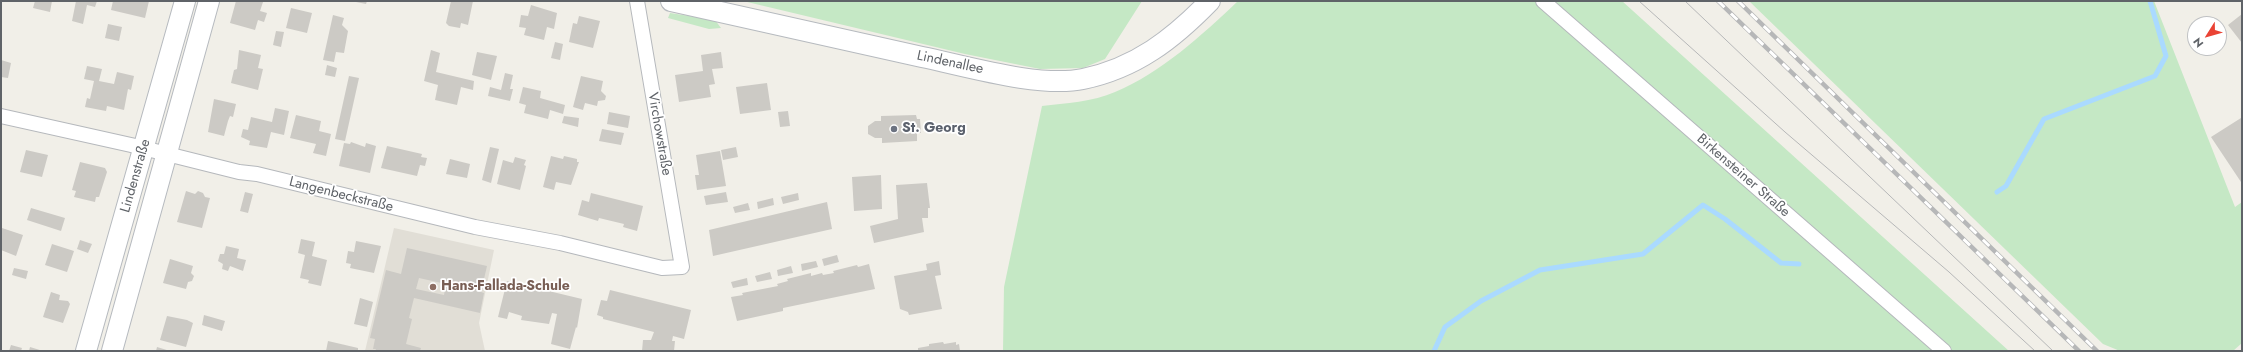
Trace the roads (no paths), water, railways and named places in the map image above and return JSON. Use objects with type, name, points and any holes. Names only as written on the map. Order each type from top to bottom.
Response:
[{"type":"street","name":"Lindenstraße","points":[[86,351],[185,1]]},
{"type":"street","name":"Lindenstraße","points":[[112,351],[209,1]]},
{"type":"street","name":"Virchowstraße","points":[[636,1],[682,267]]},
{"type":"street","name":"Lindenallee","points":[[671,1],[998,74],[1065,80],[1082,79],[1117,68],[1156,49],[1188,23],[1210,1]]},
{"type":"street","name":"Birkensteiner Straße","points":[[1543,1],[1944,351]]},
{"type":"street","name":"Langenbeckstraße","points":[[1,116],[144,148],[475,227],[560,243],[662,268],[682,267]]},
{"type":"waterway","points":[[1997,192],[2006,186],[2044,119],[2155,76],[2166,56],[2150,1]]},
{"type":"waterway","points":[[1434,351],[1445,327],[1481,301],[1540,270],[1643,254],[1703,205],[1725,219],[1781,263],[1799,264]]},
{"type":"tram line","points":[[1639,1],[1785,132],[1949,272],[2035,351]]},
{"type":"tram line","points":[[1685,1],[2053,351]]},
{"type":"railway","points":[[1718,1],[2079,351]]},
{"type":"railway","points":[[1738,1],[2097,351]]},
{"type":"place","name":"St. Georg","points":[[894,129]]},
{"type":"place","name":"Hans-Fallada-Schule","points":[[433,287]]}]
